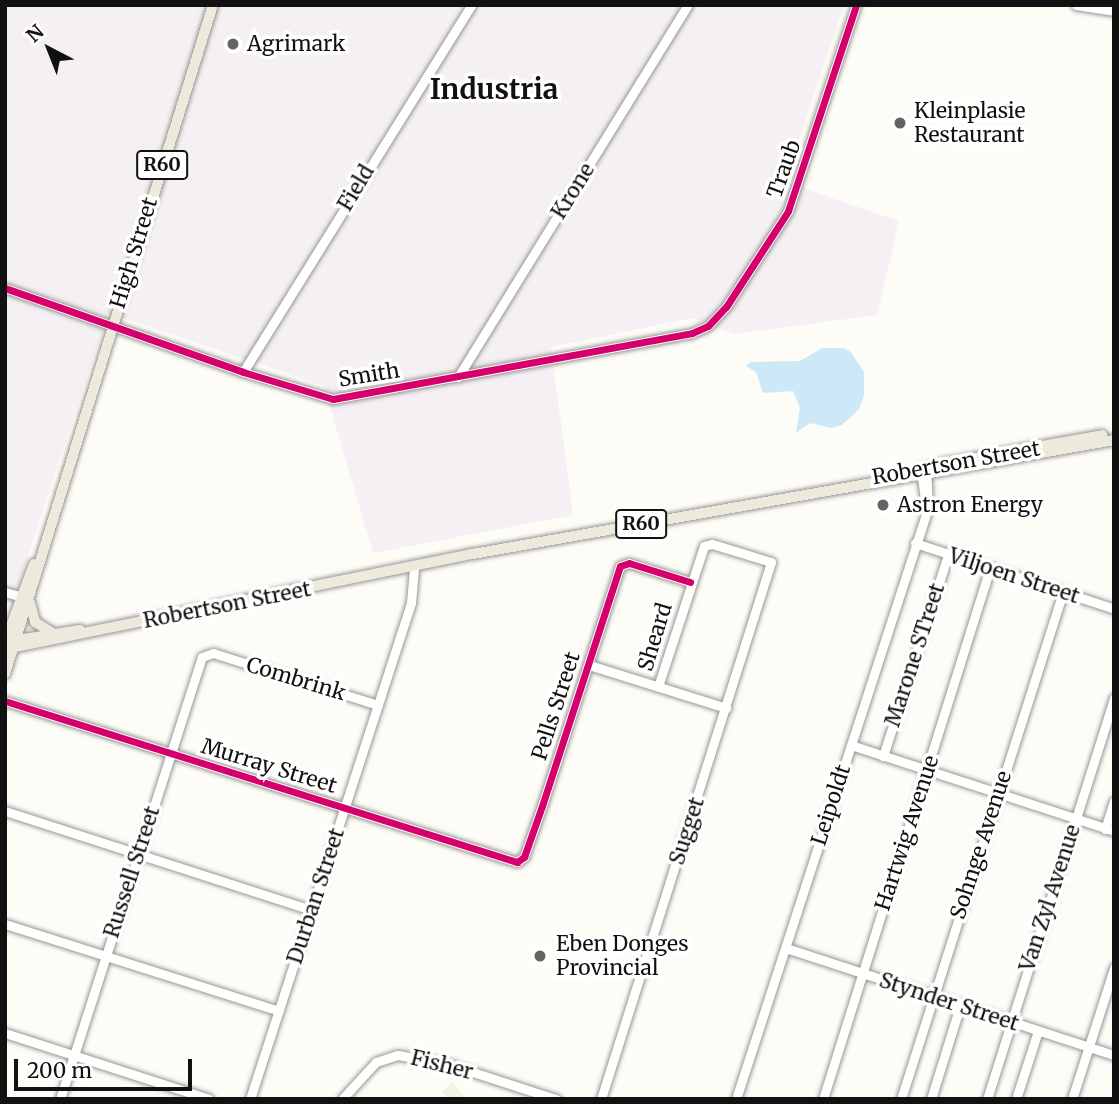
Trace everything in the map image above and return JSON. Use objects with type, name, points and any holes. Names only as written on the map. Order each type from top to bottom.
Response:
[{"type":"main road","name":"High Street","points":[[5,674],[24,596],[44,541],[213,5]]},
{"type":"main road","name":"Robertson Street","points":[[10,645],[1114,433]]},
{"type":"main road","name":"Robertson Street","points":[[924,471],[1114,440]]},
{"type":"main road","points":[[24,596],[35,622],[54,634]]},
{"type":"main road","name":"Robertson Street","points":[[10,645],[54,634],[114,627]]},
{"type":"street","name":"Field","points":[[243,372],[471,5]]},
{"type":"street","name":"Krone","points":[[458,377],[688,5]]},
{"type":"street","name":"Traub","points":[[708,326],[726,307],[788,211],[856,5]]},
{"type":"street","points":[[1076,5],[1114,11]]},
{"type":"street","name":"Smith","points":[[5,288],[243,372],[333,399],[692,334],[708,326]]},
{"type":"street","name":"Leipoldt","points":[[736,1099],[925,512],[924,471]]},
{"type":"street","name":"Viljoen Street","points":[[915,543],[1114,609]]},
{"type":"street","name":"Sheard","points":[[658,687],[700,551],[707,544],[771,563]]},
{"type":"street","name":"Marone STreet","points":[[883,756],[948,555]]},
{"type":"street","name":"Sugget","points":[[601,1099],[771,563]]},
{"type":"street","name":"Pells Street","points":[[521,860],[624,564],[691,582]]},
{"type":"street","name":"Hartwig Avenue","points":[[823,1099],[990,568]]},
{"type":"street","name":"Durban Street","points":[[250,1099],[411,603],[414,569]]},
{"type":"street","points":[[5,592],[24,596]]},
{"type":"street","name":"Sohnge Avenue","points":[[901,1099],[1063,592]]},
{"type":"street","name":"Combrink","points":[[213,653],[378,705]]},
{"type":"street","name":"Russell Street","points":[[60,1099],[199,661],[213,653]]},
{"type":"street","points":[[589,665],[726,708]]},
{"type":"street","name":"Van Zyl Avenue","points":[[987,1099],[1114,698]]},
{"type":"street","name":"Murray Street","points":[[5,701],[510,862],[521,860]]},
{"type":"street","points":[[851,745],[1109,830],[1114,801]]},
{"type":"street","points":[[5,811],[311,910]]},
{"type":"street","points":[[5,923],[279,1011]]},
{"type":"street","name":"Stynder Street","points":[[786,948],[1114,1055]]},
{"type":"street","points":[[1072,1099],[1114,968]]},
{"type":"street","points":[[931,1099],[960,1006]]},
{"type":"street","points":[[1016,1099],[1038,1031]]},
{"type":"street","points":[[5,1033],[209,1099]]},
{"type":"street","name":"Fisher","points":[[342,1099],[376,1062],[398,1055],[448,1065],[556,1099]]},
{"type":"street","points":[[175,1099],[179,1089]]},
{"type":"shaded area","points":[[5,5],[844,5],[785,182],[899,221],[877,315],[734,334],[692,318],[551,347],[573,515],[373,553],[324,386],[108,313],[13,602],[5,600]]},
{"type":"green space","points":[[452,1082],[467,1099],[448,1099],[442,1092]]},
{"type":"water","points":[[822,348],[844,348],[851,352],[864,372],[864,395],[859,409],[842,425],[831,428],[810,423],[796,433],[800,408],[793,391],[763,393],[756,372],[746,366],[751,362],[800,361]]},
{"type":"cycle path","points":[[5,288],[243,372],[333,399],[692,333],[708,326],[726,307],[788,211],[856,5]]},
{"type":"cycle path","points":[[5,701],[517,862],[524,857],[542,806],[620,566],[629,563],[690,582]]},
{"type":"place","name":"Agrimark","points":[[233,44]]},
{"type":"place","name":"Kleinplasie Restaurant","points":[[900,123]]},
{"type":"place","name":"Astron Energy","points":[[883,505]]},
{"type":"place","name":"Eben Donges Provincial","points":[[540,956]]},
{"type":"district","name":"Industria","points":[[494,89]]}]
